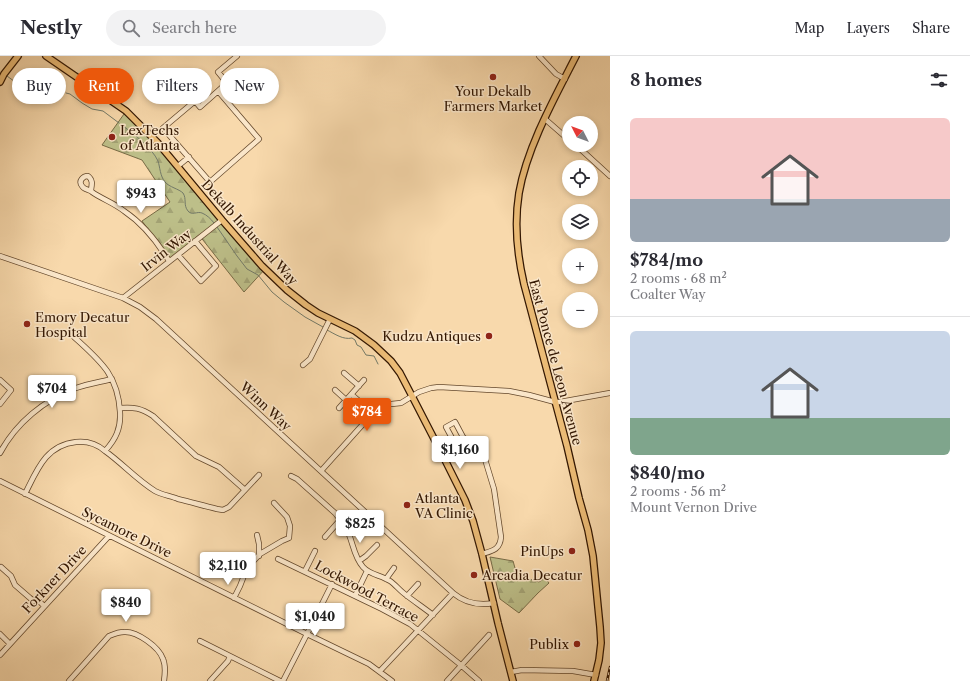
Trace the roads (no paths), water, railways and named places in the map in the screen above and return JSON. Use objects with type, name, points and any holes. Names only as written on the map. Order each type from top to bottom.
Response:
[{"type":"main road","points":[[0,82],[4,74],[18,56]]},
{"type":"main road","name":"Dekalb Industrial Way","points":[[46,56],[126,111],[148,132],[262,266],[283,286],[318,313],[355,331],[374,345],[391,361],[400,373],[465,500],[482,554],[513,681]]},
{"type":"main road","name":"East Ponce de Leon Avenue","points":[[576,56],[545,119],[530,156],[522,181],[517,212],[517,238],[522,272],[568,449],[593,556],[601,643],[595,678]]},
{"type":"street","points":[[218,91],[259,139],[210,182],[163,128],[195,101],[200,107],[218,91],[227,83],[218,72],[237,56]]},
{"type":"street","points":[[539,56],[556,74],[565,78]]},
{"type":"street","points":[[545,119],[562,134]]},
{"type":"street","points":[[584,152],[610,176]]},
{"type":"street","points":[[178,166],[189,157]]},
{"type":"street","points":[[91,190],[124,210],[141,225],[169,261]]},
{"type":"street","name":"Irvin Way","points":[[123,298],[222,220]]},
{"type":"street","points":[[178,255],[202,281],[216,266],[195,241]]},
{"type":"street","name":"Winn Way","points":[[0,256],[123,298],[140,307],[156,319],[453,593],[466,602],[480,604],[494,603]]},
{"type":"street","points":[[303,365],[310,359],[330,319]]},
{"type":"street","points":[[72,336],[99,360],[112,379],[119,397],[120,408],[118,430],[114,440],[105,451]]},
{"type":"street","points":[[344,373],[359,386]]},
{"type":"street","points":[[0,453],[15,431],[41,406],[71,390],[112,379]]},
{"type":"street","points":[[0,380],[11,390],[0,404]]},
{"type":"street","points":[[339,408],[364,380]]},
{"type":"street","points":[[321,471],[382,405],[401,403],[418,392],[431,388],[449,387],[518,392],[555,402],[565,402],[610,393]]},
{"type":"street","points":[[335,390],[346,400]]},
{"type":"street","points":[[352,395],[373,413]]},
{"type":"street","points":[[120,408],[142,410],[153,416],[196,456],[220,467],[245,490]]},
{"type":"street","points":[[470,442],[459,451],[446,427],[455,422],[463,437],[470,442],[483,454],[494,489],[501,538],[496,549],[492,552],[482,554]]},
{"type":"street","points":[[25,494],[36,471],[43,460],[52,451],[68,443],[80,442],[99,447],[152,490],[220,510],[229,507],[259,475]]},
{"type":"street","points":[[291,476],[297,479],[335,513],[346,528],[355,554],[367,571],[390,581],[407,596],[433,615]]},
{"type":"street","name":"Sycamore Drive","points":[[0,481],[369,664],[392,681]]},
{"type":"street","points":[[234,598],[247,568],[259,556],[289,538],[290,526],[287,516],[274,503]]},
{"type":"street","points":[[324,537],[340,520]]},
{"type":"street","points":[[257,535],[260,544],[259,556]]},
{"type":"street","name":"Forkner Drive","points":[[0,655],[109,536]]},
{"type":"street","points":[[359,561],[377,545]]},
{"type":"street","points":[[305,571],[315,551]]},
{"type":"street","points":[[227,557],[244,575]]},
{"type":"street","name":"Lockwood Terrace","points":[[278,559],[332,584],[410,624],[479,681]]},
{"type":"street","points":[[1,567],[11,576],[15,585],[34,601],[40,602],[44,606]]},
{"type":"street","points":[[386,579],[394,568]]},
{"type":"street","points":[[355,596],[367,571]]},
{"type":"street","points":[[200,641],[281,681],[308,634],[332,584]]},
{"type":"street","points":[[407,596],[418,584]]},
{"type":"street","points":[[380,671],[453,593]]},
{"type":"street","points":[[68,681],[109,636],[125,632],[132,633],[146,640],[154,645],[159,651],[163,659],[165,673],[164,681]]},
{"type":"street","points":[[0,634],[10,644]]},
{"type":"street","points":[[448,681],[489,635]]},
{"type":"street","points":[[210,681],[228,661],[230,656]]},
{"type":"street","points":[[510,672],[522,670],[573,671],[595,678]]},
{"type":"waterway","points":[[7,76],[12,80]]},
{"type":"waterway","points":[[66,93],[70,94],[92,109],[103,111],[119,123]]},
{"type":"waterway","points":[[123,126],[152,151],[158,161],[163,180],[183,193],[188,211],[191,213],[204,214],[214,223]]},
{"type":"waterway","points":[[217,227],[247,269],[258,275],[272,292],[284,302],[305,317],[323,327]]},
{"type":"waterway","points":[[327,330],[342,337],[352,338],[355,340],[357,345],[361,347],[366,355],[374,356],[378,364]]},
{"type":"railway","points":[[607,681],[610,667]]},
{"type":"place","name":"Your Dekalb Farmers Market","points":[[493,77]]},
{"type":"place","name":"LexTechs of Atlanta","points":[[112,137]]},
{"type":"place","name":"Emory Decatur Hospital","points":[[27,324]]},
{"type":"place","name":"Kudzu Antiques","points":[[489,336]]},
{"type":"place","name":"Atlanta VA Clinic","points":[[407,505]]},
{"type":"place","name":"PinUps","points":[[572,551]]},
{"type":"place","name":"Arcadia Decatur","points":[[474,575]]},
{"type":"place","name":"Publix","points":[[577,644]]}]
